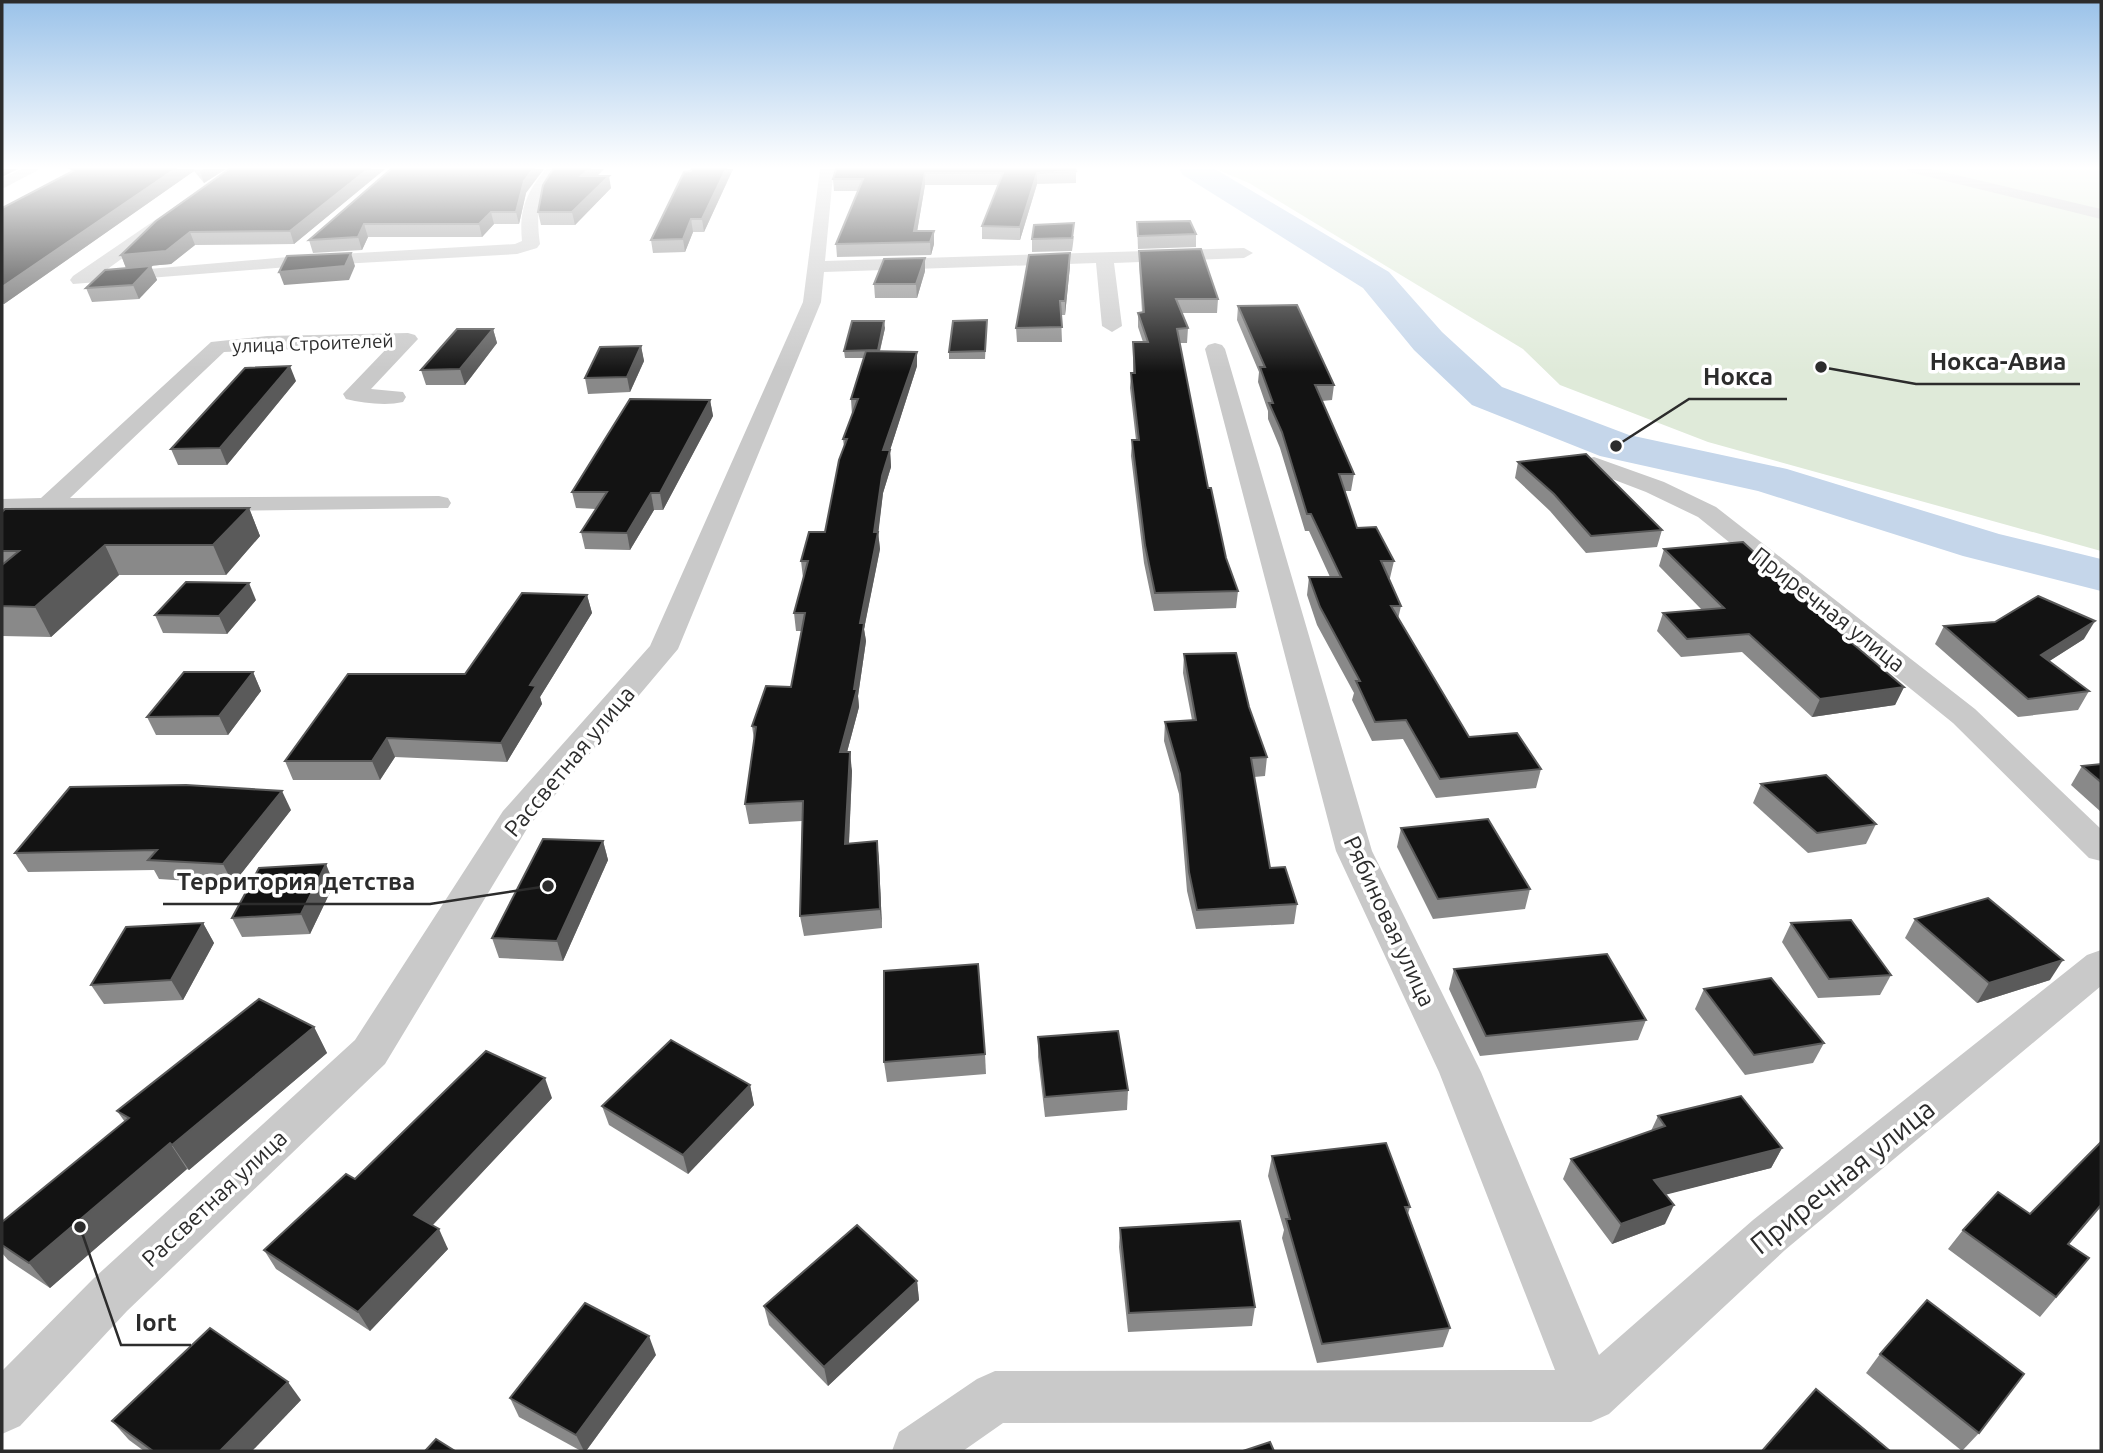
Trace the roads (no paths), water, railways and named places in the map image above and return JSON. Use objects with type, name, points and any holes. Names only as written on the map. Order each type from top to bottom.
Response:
[{"type":"street","points":[[141,237],[79,280],[288,262],[517,249],[531,244],[530,237]]},
{"type":"street","name":"Рассветная улица","points":[[2,1408],[110,1295],[370,1052],[515,819],[663,649],[812,302],[818,237]]},
{"type":"street","points":[[288,262],[308,245]]},
{"type":"street","points":[[815,267],[1244,253]]},
{"type":"street","points":[[1104,257],[1112,326]]},
{"type":"street","name":"улица Строителей","points":[[2,532],[47,506],[218,346],[267,342],[408,340],[354,394],[395,397]]},
{"type":"street","name":"Рябиновая улица","points":[[1215,349],[1354,851],[1460,1072],[1591,1396]]},
{"type":"street","name":"Приречная улица","points":[[1594,464],[1655,487],[1707,512],[1964,716],[2101,849]]},
{"type":"street","points":[[2,506],[439,503]]},
{"type":"street","name":"Приречная улица","points":[[1591,1396],[1769,1235],[2101,965]]},
{"type":"street","points":[[918,1451],[995,1397],[1591,1396]]},
{"type":"waterway","points":[[1305,237],[1376,280],[1428,341],[1487,396],[1616,446],[1770,479],[1981,545],[2101,575]]},
{"type":"place","name":"Нокса-Авиа","points":[[1821,367]]},
{"type":"place","name":"Нокса","points":[[1616,446]]},
{"type":"place","name":"Территория детства","points":[[548,886]]},
{"type":"place","name":"Iort","points":[[80,1227]]}]
